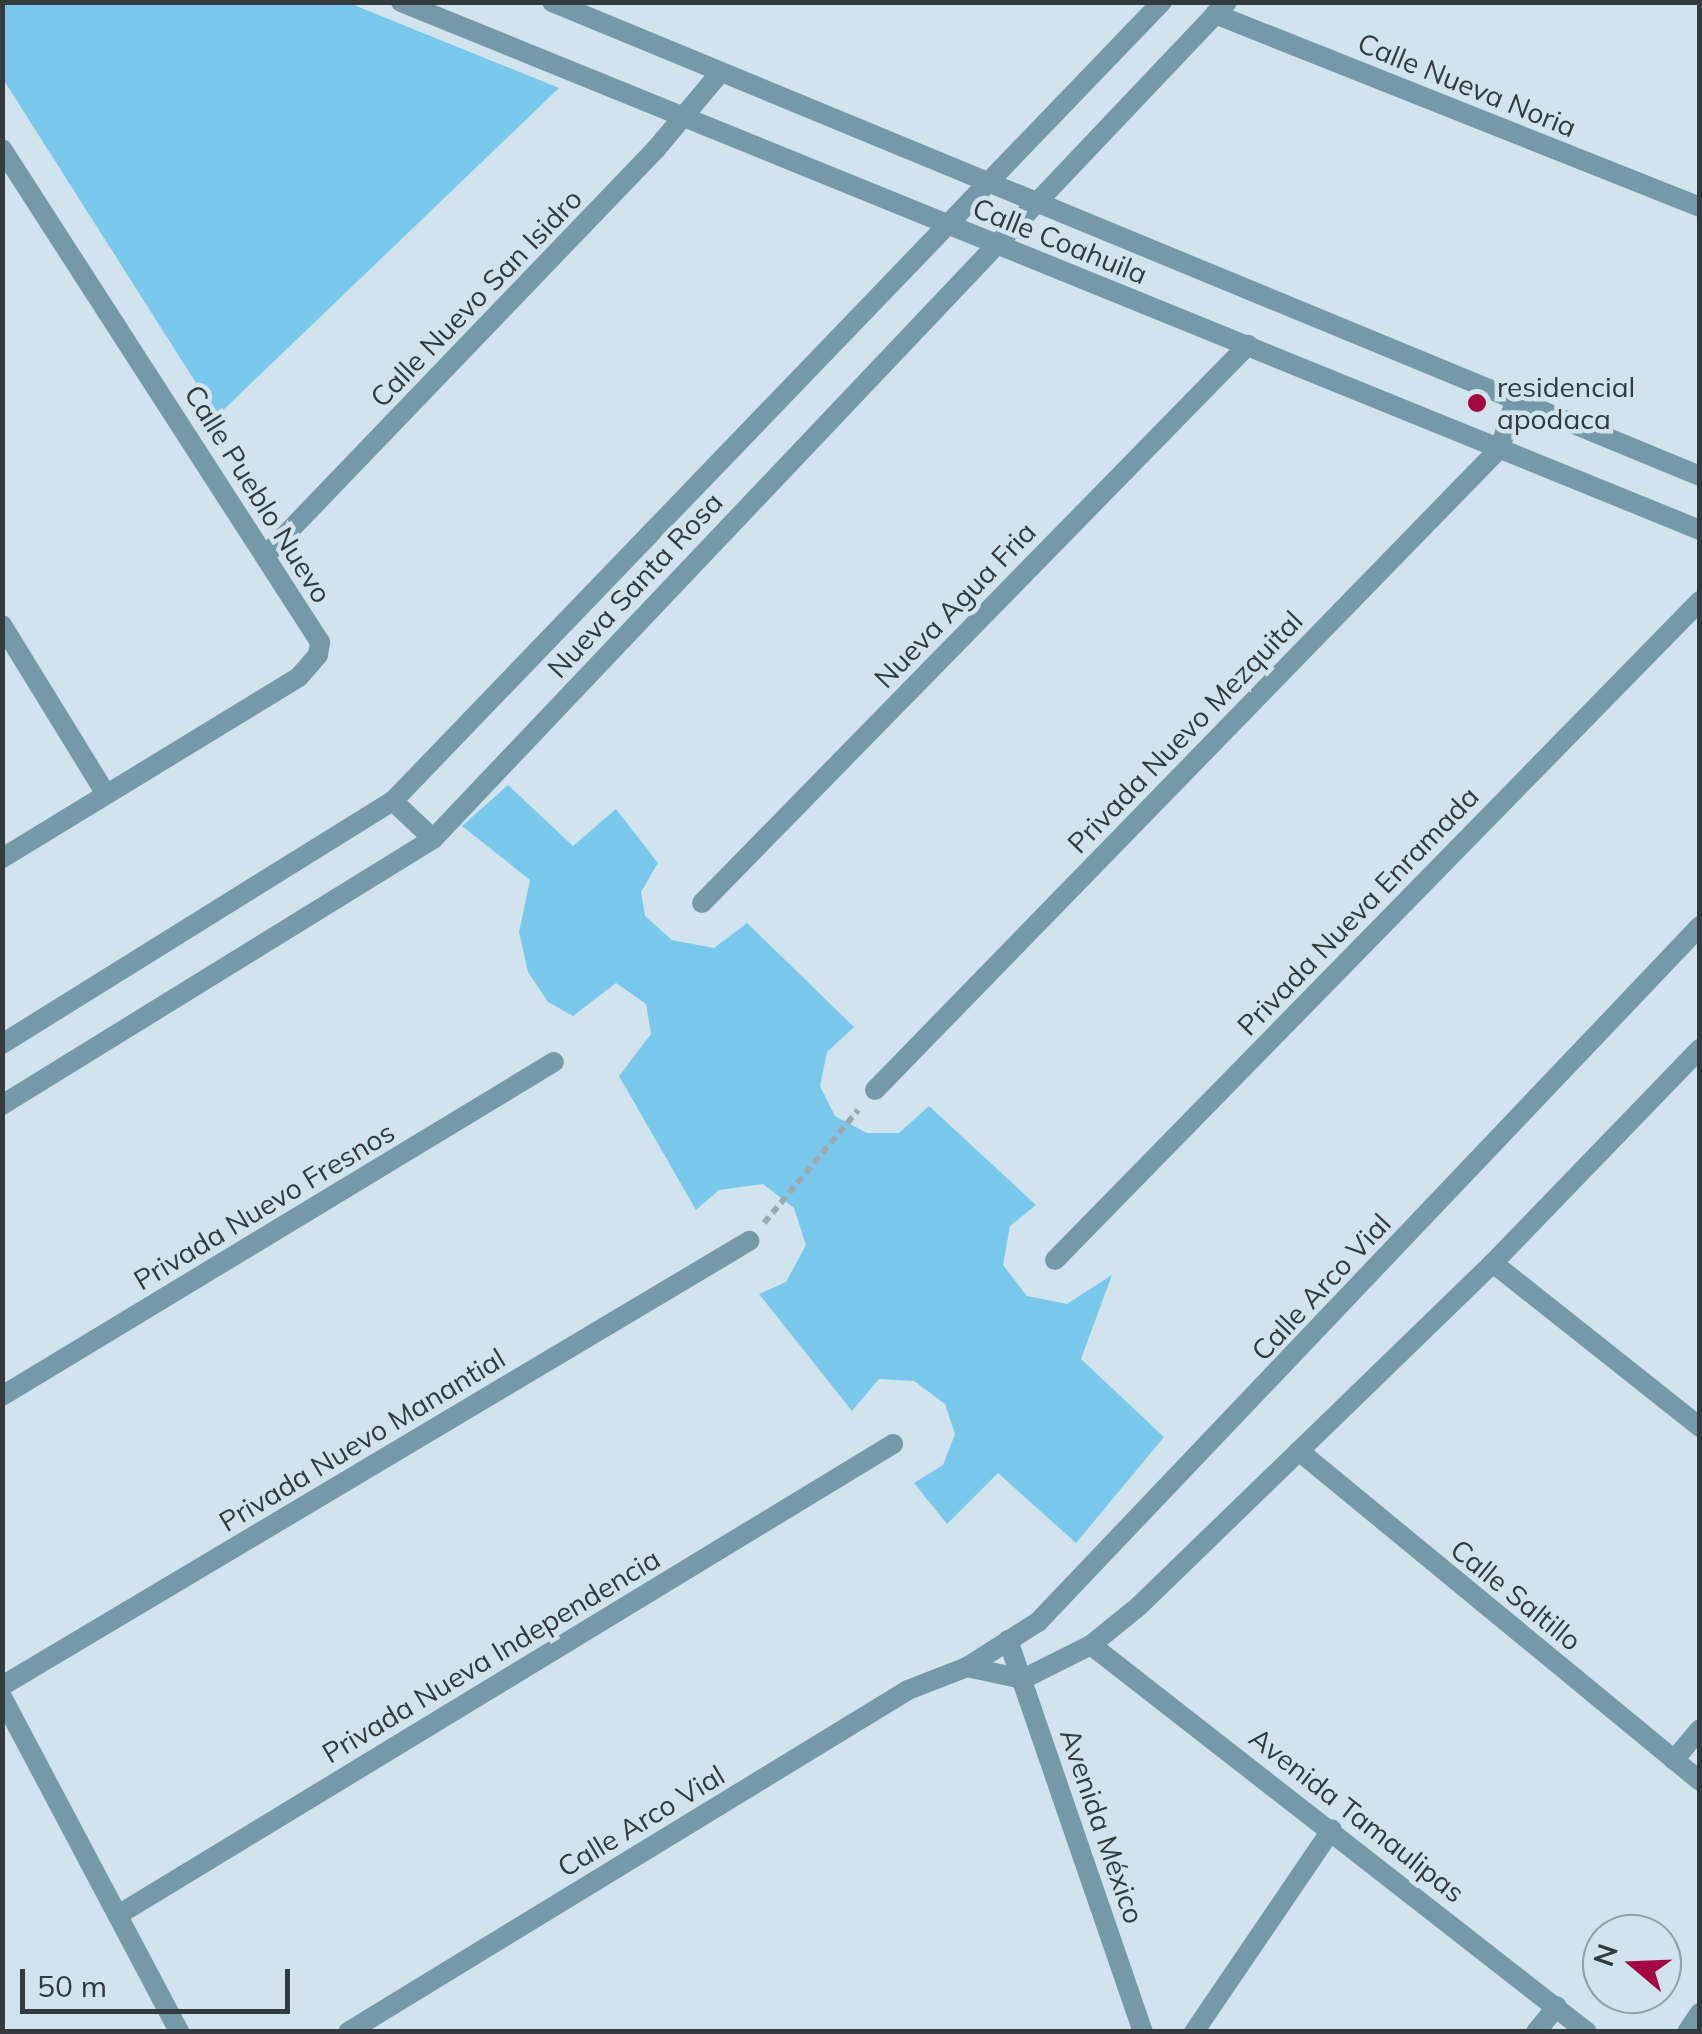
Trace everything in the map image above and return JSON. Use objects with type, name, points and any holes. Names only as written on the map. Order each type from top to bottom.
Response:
[{"type":"street","name":"Calle Coahuila","points":[[400,2],[682,120],[1700,530]]},
{"type":"street","name":"Calle Coahuila","points":[[552,2],[1030,205],[1700,476]]},
{"type":"street","name":"Nueva Santa Rosa","points":[[2,1044],[392,801],[1162,2]]},
{"type":"street","name":"Nueva Santa Rosa","points":[[2,1105],[432,839],[1221,8]]},
{"type":"street","name":"Calle Nueva Noria","points":[[1221,8],[1700,206]]},
{"type":"street","name":"Calle Nuevo San Isidro","points":[[266,555],[682,120],[720,74]]},
{"type":"street","name":"Calle Pueblo Nuevo","points":[[2,149],[320,642],[312,665],[2,858]]},
{"type":"street","name":"Nueva Agua Fria","points":[[702,903],[1248,345]]},
{"type":"street","name":"Privada Nuevo Mezquital","points":[[874,1090],[1500,448],[1515,401]]},
{"type":"street","name":"Privada Nueva Enramada","points":[[1055,1260],[1700,601]]},
{"type":"street","points":[[2,625],[106,794]]},
{"type":"street","points":[[392,801],[432,839]]},
{"type":"street","name":"Calle Arco Vial","points":[[348,2032],[908,1690],[967,1667],[1066,1596],[1700,926]]},
{"type":"street","points":[[967,1667],[1023,1679],[1091,1645],[1493,1264],[1697,1058]]},
{"type":"street","name":"Privada Nuevo Fresnos","points":[[2,1396],[554,1062]]},
{"type":"street","name":"Privada Nuevo Manantial","points":[[2,1686],[749,1242]]},
{"type":"street","points":[[1493,1264],[1700,1427]]},
{"type":"street","name":"Privada Nueva Independencia","points":[[118,1915],[893,1444]]},
{"type":"street","name":"Calle Saltillo","points":[[1298,1452],[1700,1781]]},
{"type":"street","name":"Avenida México","points":[[1008,1640],[1142,2032]]},
{"type":"street","name":"Avenida Tamaulipas","points":[[1091,1645],[1332,1828],[1587,2032]]},
{"type":"street","points":[[2,1697],[178,2032]]},
{"type":"street","points":[[1674,1760],[1700,1729]]},
{"type":"street","points":[[1194,2032],[1332,1828]]},
{"type":"street","points":[[1536,2032],[1557,2006]]},
{"type":"street","points":[[1687,2032],[1700,2014]]},
{"type":"path","points":[[749,1242],[874,1090]]},
{"type":"shaded area","points":[[3,3],[349,3],[559,88],[217,416],[3,79]]},
{"type":"shaded area","points":[[508,785],[573,846],[616,809],[658,863],[641,892],[645,916],[672,940],[714,948],[747,923],[854,1027],[827,1052],[820,1086],[835,1116],[867,1133],[899,1133],[929,1106],[1036,1205],[1010,1226],[1003,1265],[1027,1296],[1067,1304],[1112,1275],[1081,1359],[1164,1437],[1076,1543],[998,1473],[947,1524],[914,1483],[943,1465],[955,1434],[945,1404],[914,1381],[879,1379],[852,1411],[759,1294],[786,1282],[806,1245],[794,1208],[763,1184],[719,1190],[696,1210],[619,1076],[651,1034],[646,1004],[616,983],[573,1016],[548,1002],[528,972],[519,932],[530,880],[462,826]]},
{"type":"place","name":"residencial apodaca","points":[[1477,403]]}]
